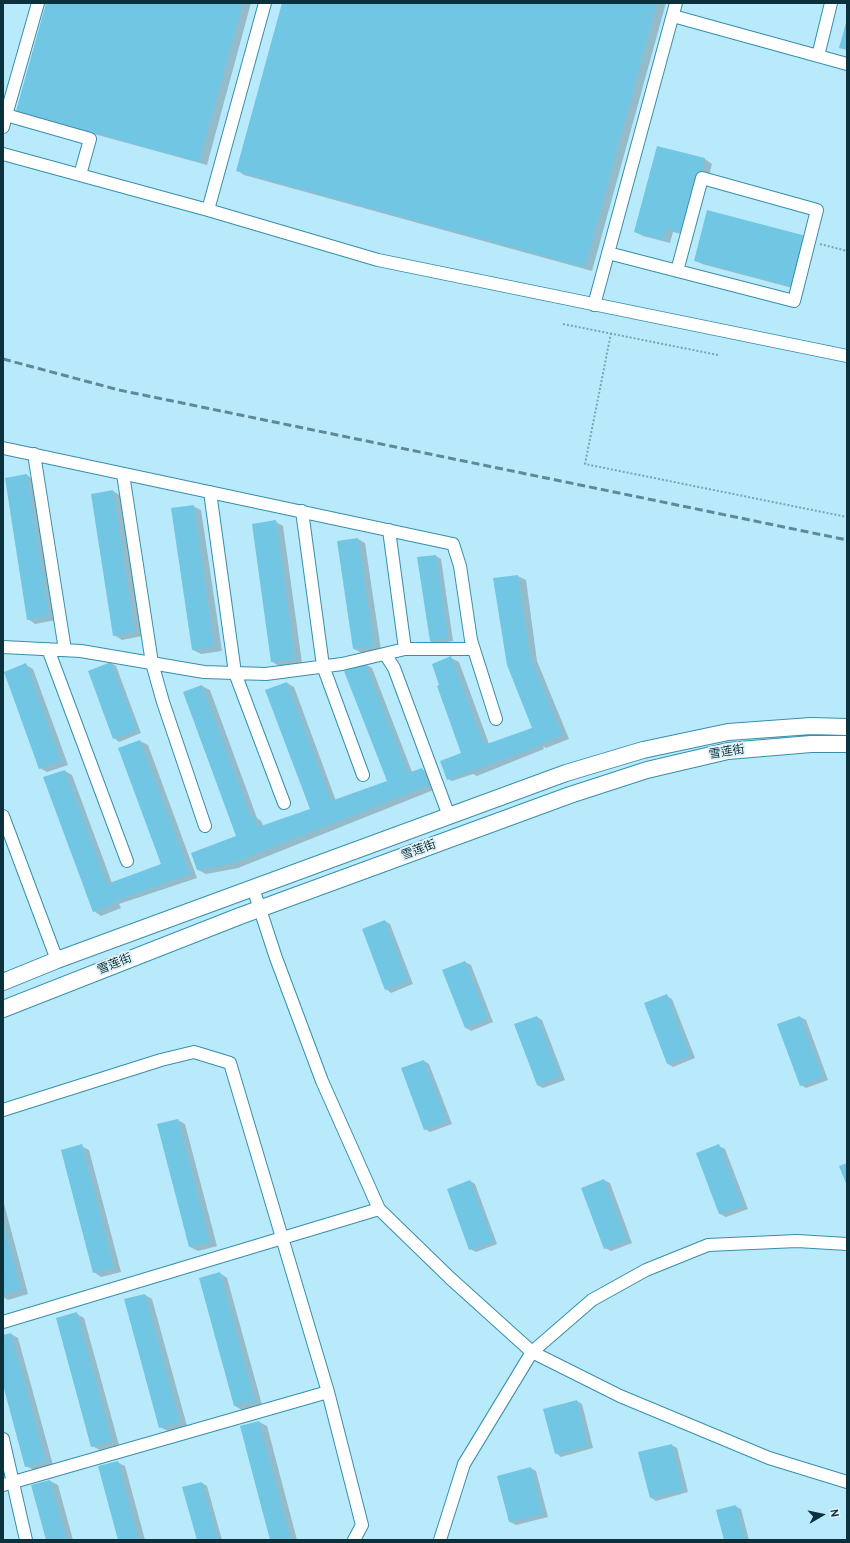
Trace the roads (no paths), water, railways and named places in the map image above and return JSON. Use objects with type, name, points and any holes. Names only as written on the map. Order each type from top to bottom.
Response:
[{"type":"main road","name":"雪莲街","points":[[3,982],[57,960],[566,773],[643,750],[728,732],[811,726],[847,727]]},
{"type":"main road","name":"雪莲街","points":[[3,1009],[260,908],[570,795],[647,770],[728,751],[811,744],[847,744]]},
{"type":"street","points":[[3,127],[38,3]]},
{"type":"street","points":[[208,210],[265,3]]},
{"type":"street","points":[[594,305],[676,3]]},
{"type":"street","points":[[818,56],[831,3]]},
{"type":"street","points":[[673,16],[847,64]]},
{"type":"street","points":[[6,115],[90,140],[80,175]]},
{"type":"street","points":[[3,154],[208,210],[378,260],[847,356]]},
{"type":"street","points":[[608,253],[794,301],[818,210],[702,178],[678,271]]},
{"type":"street","points":[[3,448],[453,544],[460,566],[474,649],[496,719]]},
{"type":"street","points":[[34,454],[65,650]]},
{"type":"street","points":[[123,474],[152,663],[163,702],[205,826]]},
{"type":"street","points":[[210,492],[235,673],[284,803]]},
{"type":"street","points":[[302,511],[323,666],[363,774]]},
{"type":"street","points":[[389,530],[405,649]]},
{"type":"street","points":[[3,647],[81,651],[204,672],[266,674],[323,666],[405,649],[474,649]]},
{"type":"street","points":[[48,649],[127,860]]},
{"type":"street","points":[[385,654],[394,668],[449,816]]},
{"type":"street","points":[[3,816],[57,960]]},
{"type":"street","points":[[254,888],[276,958],[322,1081],[379,1210],[450,1278],[532,1352],[620,1396],[670,1417],[770,1458],[847,1482]]},
{"type":"street","points":[[3,1110],[161,1060],[194,1052],[230,1063],[328,1392],[362,1526],[354,1540]]},
{"type":"street","points":[[3,1322],[379,1210]]},
{"type":"street","points":[[440,1540],[464,1464],[532,1352],[592,1300],[646,1270],[708,1246],[797,1241],[847,1244]]},
{"type":"street","points":[[8,1484],[328,1392]]},
{"type":"street","points":[[3,1439],[8,1484],[26,1540]]},
{"type":"railway","points":[[3,359],[119,390],[847,540]]}]
